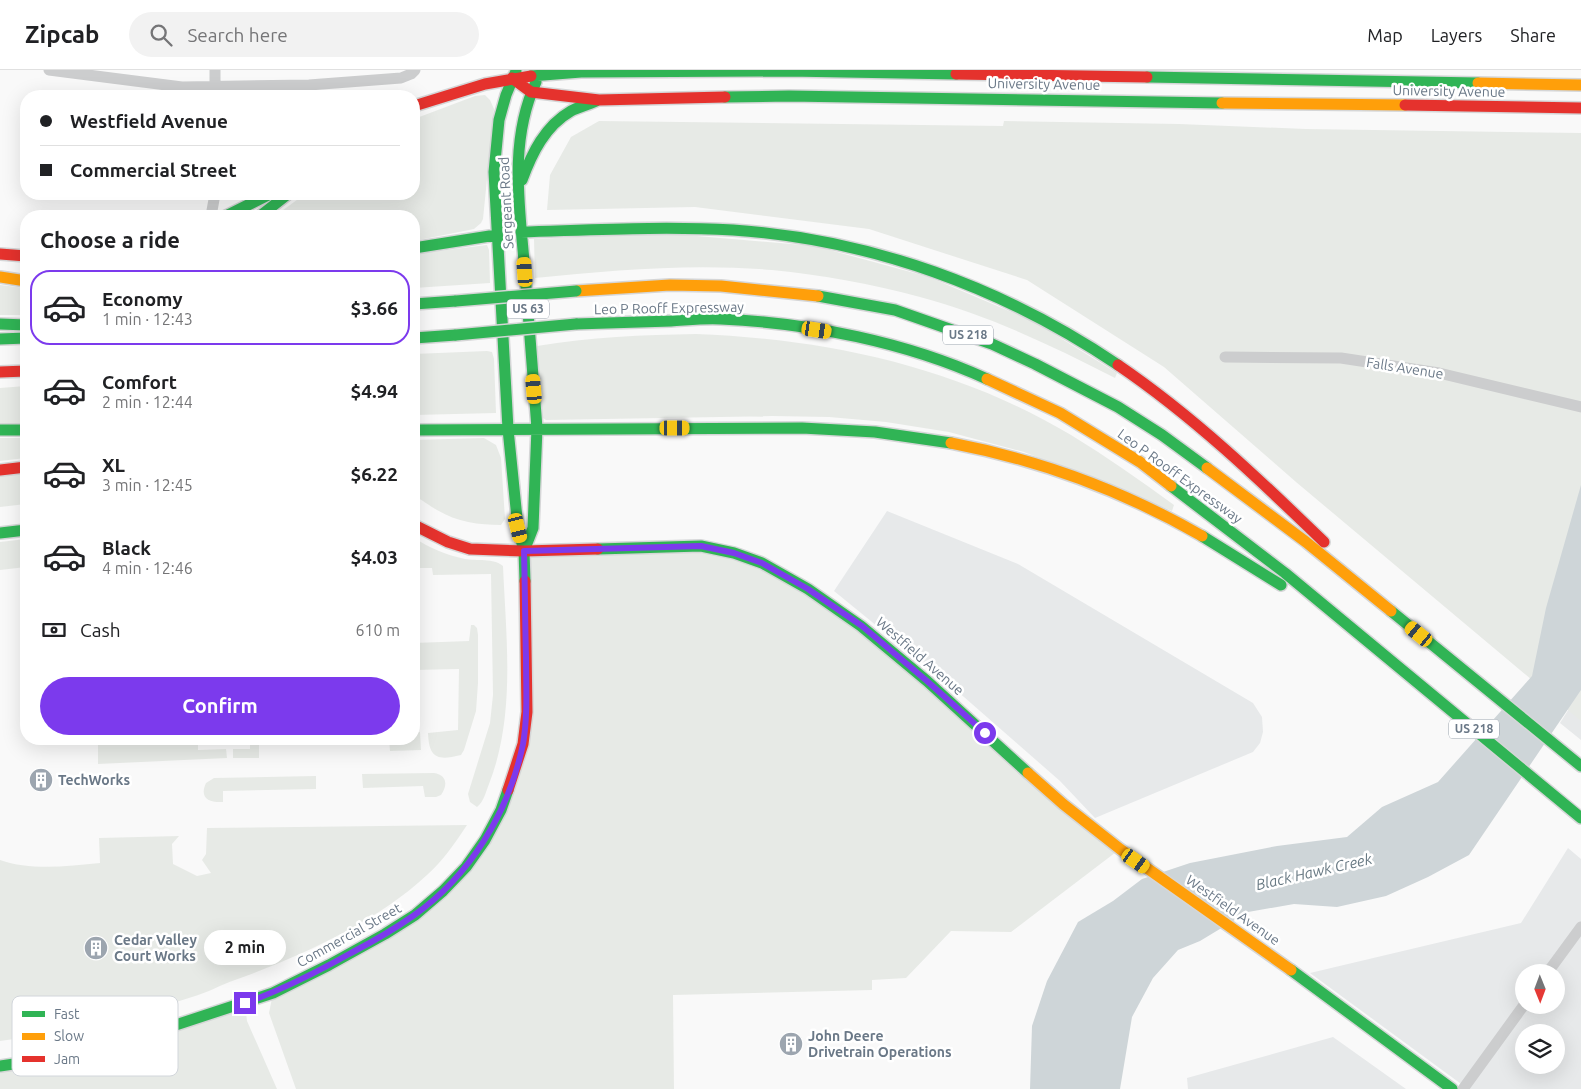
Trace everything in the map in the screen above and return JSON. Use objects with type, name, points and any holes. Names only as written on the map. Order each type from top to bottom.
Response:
[{"type":"main road","name":"University Avenue","points":[[420,104],[514,74],[541,72],[789,71],[1581,85]]},
{"type":"main road","name":"Sergeant Road","points":[[524,551],[518,528],[508,429],[509,234],[518,190],[517,154],[520,133],[531,92],[541,72]]},
{"type":"main road","name":"University Avenue","points":[[514,74],[531,92],[599,100],[799,96],[1581,108]]},
{"type":"main road","name":"Sergeant Road","points":[[514,74],[501,114],[493,178],[509,234],[537,428],[533,528],[524,551]]},
{"type":"main road","points":[[518,190],[527,163],[548,130],[571,111],[599,100]]},
{"type":"main road","points":[[238,210],[258,200]]},
{"type":"main road","points":[[268,210],[280,200]]},
{"type":"main road","points":[[420,247],[509,234],[682,228],[765,233],[871,253],[940,274],[980,289],[1056,326],[1097,351],[1152,389],[1221,445],[1419,634]]},
{"type":"main road","points":[[0,254],[20,256]]},
{"type":"main road","points":[[0,272],[20,274]]},
{"type":"main road","points":[[0,277],[20,280]]},
{"type":"main road","name":"Leo P Rooff Expressway","points":[[420,304],[576,291],[670,286],[720,286],[764,289],[805,294],[895,310],[992,344],[1118,407],[1162,436],[1306,542],[1581,766]]},
{"type":"main road","name":"Leo P Rooff Expressway","points":[[420,338],[576,324],[720,320],[761,323],[844,334],[890,345],[982,377],[1060,413],[1104,438],[1140,462],[1285,573],[1581,818]]},
{"type":"main road","points":[[0,324],[20,325]]},
{"type":"main road","points":[[0,339],[20,338]]},
{"type":"main road","points":[[0,372],[20,371]]},
{"type":"main road","points":[[420,430],[537,428],[834,429],[913,437],[956,445],[1028,462],[1102,487],[1146,506],[1187,527],[1367,641]]},
{"type":"main road","points":[[0,430],[20,430]]},
{"type":"main road","points":[[0,470],[20,468]]},
{"type":"main road","name":"Westfield Avenue","points":[[420,528],[448,542],[470,548],[524,551],[701,546],[734,553],[762,563],[808,589],[862,626],[927,681],[1063,804],[1120,849],[1264,950],[1452,1089]]},
{"type":"main road","points":[[0,533],[20,531]]},
{"type":"main road","name":"Commercial Street","points":[[178,1025],[273,993],[330,966],[415,915],[443,891],[466,867],[485,840],[497,818],[513,778],[523,744],[527,712],[524,551]]},
{"type":"street","points":[[49,70],[202,90]]},
{"type":"street","points":[[215,70],[215,90]]},
{"type":"street","points":[[242,90],[401,78],[413,72]]},
{"type":"street","name":"Falls Avenue","points":[[1225,357],[1341,358],[1439,373],[1581,407]]},
{"type":"street","points":[[1554,964],[1581,927]]},
{"type":"street","points":[[1463,1089],[1517,1014]]},
{"type":"shaded area","points":[[485,95],[490,100],[494,109],[483,219],[474,229],[420,240],[420,210],[283,210],[297,200],[420,200],[420,117],[475,96]]},
{"type":"shaded area","points":[[599,121],[1003,126],[1004,121],[1179,124],[1306,129],[1581,133],[1581,721],[1296,482],[1164,367],[1027,280],[869,229],[695,207],[547,210],[550,175],[571,137]]},
{"type":"shaded area","points":[[662,233],[815,246],[929,277],[1033,321],[1117,373],[1115,378],[1020,332],[945,304],[884,288],[828,277],[772,270],[683,267],[535,278],[534,239]]},
{"type":"shaded area","points":[[487,245],[489,250],[490,283],[420,288],[420,253]]},
{"type":"shaded area","points":[[0,285],[20,287],[20,315],[0,315]]},
{"type":"shaded area","points":[[696,334],[794,342],[843,350],[937,374],[983,391],[1028,411],[1084,443],[1174,505],[1172,511],[1024,452],[949,432],[886,422],[829,417],[772,416],[546,420],[543,418],[537,346],[616,337]]},
{"type":"shaded area","points":[[492,352],[494,359],[496,413],[420,415],[420,354]]},
{"type":"shaded area","points":[[20,386],[20,423],[0,423],[0,388]]},
{"type":"shaded area","points":[[0,438],[20,438],[20,459],[0,461]]},
{"type":"shaded area","points":[[484,438],[496,445],[501,458],[505,519],[501,525],[460,520],[445,514],[420,499],[420,440]]},
{"type":"shaded area","points":[[20,474],[20,505],[0,507],[0,476]]},
{"type":"shaded area","points":[[887,511],[1018,564],[1253,703],[1262,717],[1263,732],[1260,743],[1253,752],[1095,818],[1060,781],[964,697],[834,591]]},
{"type":"shaded area","points":[[20,540],[20,568],[0,570],[0,542]]},
{"type":"shaded area","points":[[420,541],[451,555],[465,559],[495,562],[503,566],[507,648],[506,704],[497,758],[484,796],[477,807],[470,802],[468,794],[490,723],[493,695],[491,574],[433,575],[432,568],[420,568]]},
{"type":"shaded area","points":[[701,546],[808,589],[1120,849],[1011,932],[951,931],[906,978],[872,980],[872,990],[673,995],[674,1089],[296,1089],[269,1013],[273,993],[415,915],[485,840],[523,744],[524,551]]},
{"type":"shaded area","points":[[471,625],[474,625],[477,628],[478,635],[476,711],[461,755],[446,758],[436,756],[430,748],[428,733],[458,730],[459,669],[420,670],[420,643],[469,641]]},
{"type":"shaded area","points":[[1581,690],[1581,740],[1560,723]]},
{"type":"shaded area","points":[[420,732],[421,750],[390,751],[390,745],[420,745]]},
{"type":"shaded area","points":[[98,745],[198,745],[198,750],[226,749],[227,758],[98,764]]},
{"type":"shaded area","points":[[250,745],[259,745],[259,758],[233,758],[233,749],[250,749]]},
{"type":"shaded area","points":[[434,773],[442,776],[445,781],[445,788],[441,795],[436,797],[425,797],[423,786],[363,788],[362,774]]},
{"type":"shaded area","points":[[316,776],[316,789],[223,791],[223,802],[213,802],[205,796],[204,792],[206,783],[214,778]]},
{"type":"shaded area","points":[[467,825],[438,864],[407,892],[361,923],[311,949],[260,971],[178,1001],[178,996],[12,996],[12,1039],[0,1041],[0,860],[37,867],[100,863],[99,838],[179,836],[172,844],[173,864],[197,876],[211,873],[202,860],[206,854],[207,828]]},
{"type":"shaded area","points":[[1568,848],[1581,859],[1581,1089],[1468,1089],[1310,973],[1521,923]]},
{"type":"shaded area","points":[[245,1003],[247,1021],[277,1089],[0,1089],[0,1066],[12,1064],[12,1076],[178,1076],[178,1023]]},
{"type":"shaded area","points":[[1333,1037],[1406,1089],[1188,1089],[1187,1078]]},
{"type":"water","name":"Black Hawk Creek","points":[[1581,485],[1581,690],[1469,855],[1428,877],[1386,896],[1337,907],[1294,904],[1248,912],[1200,941],[1178,950],[1153,978],[1132,1017],[1120,1089],[1030,1089],[1032,1026],[1047,981],[1078,922],[1113,901],[1142,879],[1190,863],[1277,846],[1347,837],[1382,807],[1438,782],[1532,676],[1546,608]]},
{"type":"traffic: fast","points":[[508,429],[494,172],[499,120],[506,95],[516,71]]},
{"type":"traffic: fast","points":[[531,76],[581,72],[789,71],[956,74]]},
{"type":"traffic: fast","points":[[1147,77],[1478,83]]},
{"type":"traffic: fast","points":[[536,82],[527,105],[522,128],[518,176],[537,428]]},
{"type":"traffic: fast","points":[[725,97],[789,96],[1222,103]]},
{"type":"traffic: fast","points":[[522,180],[540,141],[554,124],[571,111],[596,101]]},
{"type":"traffic: fast","points":[[238,210],[258,200]]},
{"type":"traffic: fast","points":[[268,210],[280,200]]},
{"type":"traffic: fast","points":[[521,232],[680,228],[733,230],[784,235],[835,244],[885,256],[934,272],[982,291],[1074,337],[1118,365]]},
{"type":"traffic: fast","points":[[420,247],[496,235]]},
{"type":"traffic: fast","points":[[456,301],[576,291]]},
{"type":"traffic: fast","points":[[818,296],[895,310],[992,344],[1118,407],[1162,435],[1207,468]]},
{"type":"traffic: fast","points":[[420,304],[456,301]]},
{"type":"traffic: fast","points":[[576,324],[715,319],[789,325],[823,330],[891,345],[956,366],[987,379]]},
{"type":"traffic: fast","points":[[0,324],[20,325]]},
{"type":"traffic: fast","points":[[456,335],[576,324]]},
{"type":"traffic: fast","points":[[420,338],[456,335]]},
{"type":"traffic: fast","points":[[0,339],[20,338]]},
{"type":"traffic: fast","points":[[524,551],[533,528],[537,428]]},
{"type":"traffic: fast","points":[[420,430],[802,428],[875,432],[951,443]]},
{"type":"traffic: fast","points":[[508,429],[518,528],[524,551],[525,581]]},
{"type":"traffic: fast","points":[[0,430],[20,430]]},
{"type":"traffic: fast","points":[[1171,486],[1285,573],[1581,818]]},
{"type":"traffic: fast","points":[[0,533],[20,531]]},
{"type":"traffic: fast","points":[[1202,536],[1281,585]]},
{"type":"traffic: fast","points":[[598,549],[701,546],[734,553],[762,563],[808,589],[861,626],[927,681],[1028,773]]},
{"type":"traffic: fast","points":[[1391,611],[1581,766]]},
{"type":"traffic: fast","points":[[178,1024],[273,993],[329,965],[415,915],[443,891],[466,867],[485,840],[501,810],[508,790]]},
{"type":"traffic: fast","points":[[1291,970],[1452,1089]]},
{"type":"traffic: fast","points":[[0,1066],[12,1064]]},
{"type":"traffic: slow","points":[[1478,83],[1581,85]]},
{"type":"traffic: slow","points":[[1222,103],[1405,105]]},
{"type":"traffic: slow","points":[[0,277],[20,280]]},
{"type":"traffic: slow","points":[[576,291],[670,285],[721,286],[818,296]]},
{"type":"traffic: slow","points":[[987,379],[1060,413],[1140,462],[1171,486]]},
{"type":"traffic: slow","points":[[951,443],[1017,458],[1081,479],[1142,505],[1202,536]]},
{"type":"traffic: slow","points":[[1207,468],[1306,542],[1391,611]]},
{"type":"traffic: slow","points":[[1028,773],[1063,804],[1120,849],[1291,970]]},
{"type":"traffic: jam","points":[[956,74],[1147,77]]},
{"type":"traffic: jam","points":[[420,104],[485,84],[531,76]]},
{"type":"traffic: jam","points":[[512,78],[531,92],[599,100],[725,97]]},
{"type":"traffic: jam","points":[[1405,105],[1581,108]]},
{"type":"traffic: jam","points":[[0,254],[20,256]]},
{"type":"traffic: jam","points":[[1118,365],[1173,405],[1199,427],[1324,542]]},
{"type":"traffic: jam","points":[[0,372],[20,371]]},
{"type":"traffic: jam","points":[[0,470],[20,468]]},
{"type":"traffic: jam","points":[[420,528],[448,542],[470,549],[524,551],[598,549]]},
{"type":"traffic: jam","points":[[508,790],[523,744],[527,712],[525,581]]},
{"type":"place","name":"TechWorks","points":[[41,780]]},
{"type":"place","name":"Cedar Valley Court Works","points":[[96,948]]},
{"type":"place","name":"John Deere Drivetrain Operations","points":[[791,1044]]},
{"type":"route","points":[[245,1003],[273,993],[330,966],[415,915],[443,891],[466,867],[485,840],[502,810],[523,744],[527,712],[524,551],[701,546],[734,553],[762,563],[808,589],[862,626],[985,733]]}]
